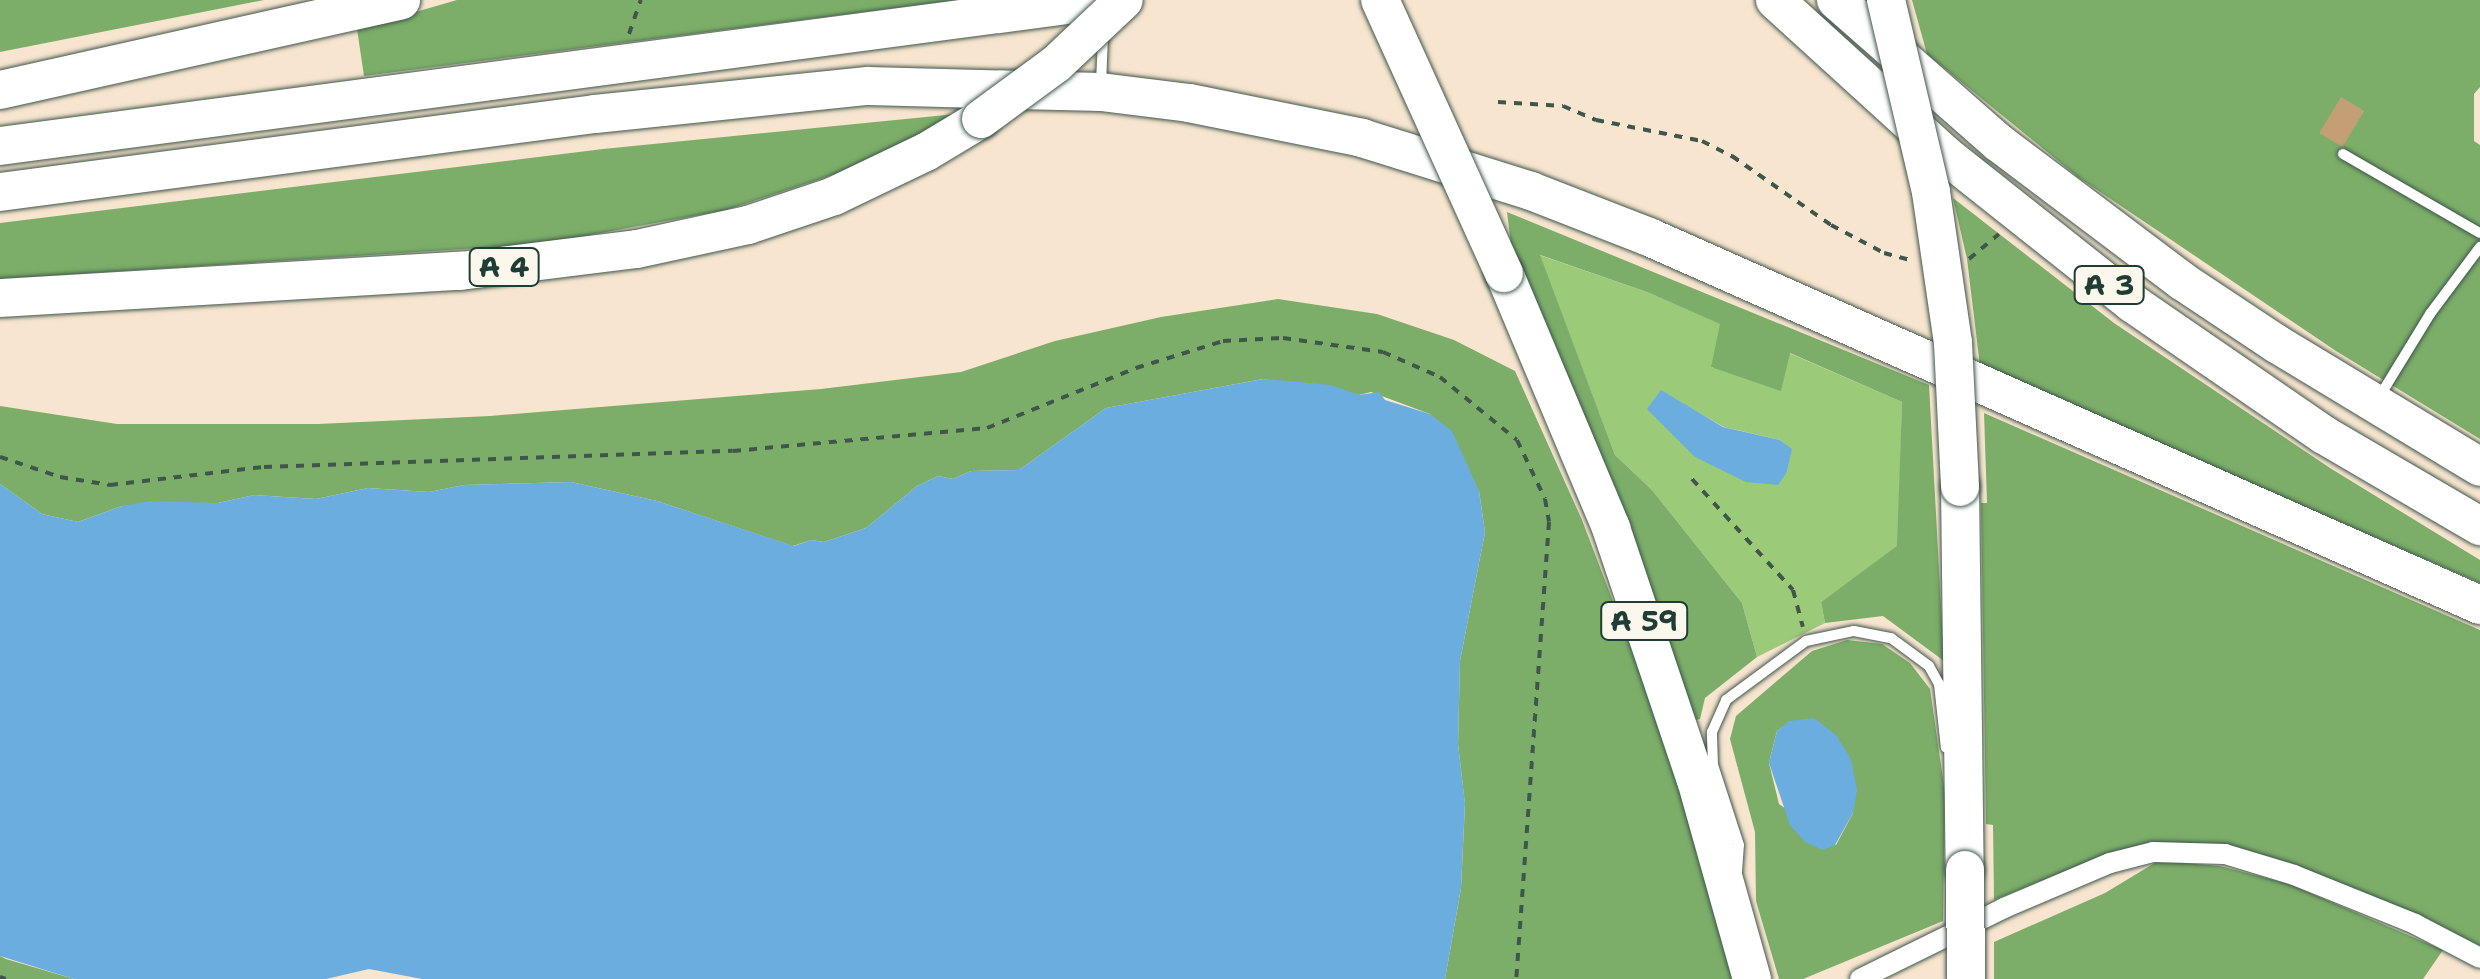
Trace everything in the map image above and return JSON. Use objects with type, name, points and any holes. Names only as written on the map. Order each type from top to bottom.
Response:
[{"type":"highway","points":[[0,90],[402,0]]},
{"type":"highway","points":[[0,146],[1105,0]]},
{"type":"highway","name":"A 4","points":[[0,298],[478,270],[636,249],[748,225],[834,196],[926,152],[982,119],[1056,64],[1124,0]]},
{"type":"highway","name":"A 59","points":[[1380,0],[1504,273],[1611,528],[1734,906],[1752,979]]},
{"type":"highway","name":"A 3","points":[[1836,0],[1970,118],[2090,213],[2198,291],[2480,467]]},
{"type":"highway","points":[[1886,0],[1932,192],[1953,343],[1960,486],[1966,979]]},
{"type":"highway","name":"A 3","points":[[1776,2],[2016,213],[2236,377],[2324,435],[2480,526]]},
{"type":"highway","points":[[0,192],[770,94],[868,86],[1101,92],[1276,118],[1430,157],[1649,237],[2480,605]]},
{"type":"street","points":[[1860,979],[2004,908],[2110,864],[2153,852],[2224,854],[2294,875],[2416,924],[2480,958]]},
{"type":"lane","points":[[1101,92],[1105,0]]},
{"type":"lane","points":[[2342,154],[2480,233]]},
{"type":"lane","points":[[2375,404],[2430,314],[2480,247]]},
{"type":"lane","points":[[1734,906],[1740,845],[1713,765],[1712,732],[1726,700],[1806,641],[1854,631],[1892,638],[1929,666],[1939,684],[1948,767],[1962,776]]},
{"type":"path","points":[[1498,102],[1563,106],[1612,124],[1702,142],[1831,225],[1884,253],[1925,262]]},
{"type":"path","points":[[1958,261],[1975,257],[2016,213]]},
{"type":"path","points":[[0,457],[60,477],[110,485],[264,466],[734,451],[987,428],[1136,368],[1223,341],[1284,338],[1383,352],[1440,378],[1518,440],[1545,499],[1549,522],[1516,979]]},
{"type":"path","points":[[1692,479],[1793,590],[1806,641]]},
{"type":"green space","points":[[0,0],[264,0],[0,52]]},
{"type":"green space","points":[[457,0],[958,0],[364,76],[357,29]]},
{"type":"green space","points":[[1912,0],[2480,0],[2480,87],[2474,94],[2474,141],[2480,145],[2480,439],[2336,351],[2078,177],[1927,54]]},
{"type":"green space","points":[[976,112],[872,162],[726,210],[541,244],[0,279],[0,223],[603,149]]},
{"type":"green space","points":[[1953,198],[2114,323],[2330,468],[2480,560],[2480,583],[1980,366],[1967,259]]},
{"type":"green space","points":[[1507,212],[1929,385],[1944,661],[1883,616],[1825,623],[1821,602],[1897,546],[1902,402],[1790,353],[1781,391],[1711,367],[1720,324],[1647,292],[1540,255],[1615,455],[1652,490],[1742,603],[1757,657],[1705,698],[1700,719],[1692,721],[1511,245]]},
{"type":"green space","points":[[1539,255],[1647,292],[1721,324],[1712,368],[1789,353],[1902,402],[1898,546],[1821,602],[1825,623],[1757,657],[1742,603],[1652,490],[1615,455]],"holes":[[[1660,391],[1724,427],[1780,440],[1791,449],[1787,472]]]},
{"type":"green space","points":[[1278,299],[1377,314],[1454,340],[1515,371],[1582,520],[1660,725],[1735,979],[1445,979],[1461,888],[1465,804],[1458,744],[1460,661],[1485,532],[1479,491],[1430,414],[1371,392],[1359,395],[1263,379],[1106,408],[1019,470],[971,471],[953,479],[938,476],[917,486],[866,528],[824,542],[811,540],[793,546],[657,501],[571,482],[464,485],[429,492],[368,488],[316,499],[254,495],[218,503],[122,506],[78,522],[42,514],[0,484],[0,406],[117,424],[318,424],[490,416],[821,389],[961,372],[1055,341],[1161,317]]},
{"type":"green space","points":[[1984,413],[2480,630],[2480,946],[2418,914],[2226,844],[2152,842],[2085,863],[1994,900],[1993,825],[1986,824],[1981,503],[1987,503]]},
{"type":"green space","points":[[1847,640],[1882,644],[1910,663],[1930,689],[1945,793],[1943,921],[1803,979],[1779,979],[1756,901],[1755,832],[1730,739],[1736,716],[1812,651]],"holes":[[[1789,722],[1853,813],[1836,845],[1779,804],[1769,763],[1777,731]]]},
{"type":"green space","points":[[2158,861],[2220,866],[2289,884],[2443,950],[2423,979],[1994,979],[1994,942],[2105,893]]},
{"type":"green space","points":[[0,956],[6,959],[74,979],[0,979]]},
{"type":"water","points":[[1263,379],[1331,385],[1359,395],[1379,392],[1385,400],[1430,414],[1452,431],[1479,491],[1485,532],[1460,661],[1458,744],[1465,803],[1461,888],[1445,979],[422,979],[369,969],[326,979],[74,979],[0,956],[0,484],[42,514],[78,522],[122,506],[151,501],[218,503],[254,495],[316,499],[368,488],[429,492],[464,485],[571,482],[657,501],[794,546],[811,540],[824,542],[866,528],[917,486],[938,476],[953,479],[971,471],[1019,470],[1106,408]]},
{"type":"water","points":[[1661,390],[1723,427],[1780,440],[1792,449],[1787,472],[1778,485],[1746,482],[1695,457],[1647,409]]},
{"type":"water","points":[[1814,718],[1836,735],[1851,759],[1857,790],[1853,813],[1835,845],[1823,850],[1805,842],[1790,825],[1769,763],[1777,731],[1789,721]]},
{"type":"building","points":[[2341,97],[2364,111],[2343,147],[2319,133]]}]
